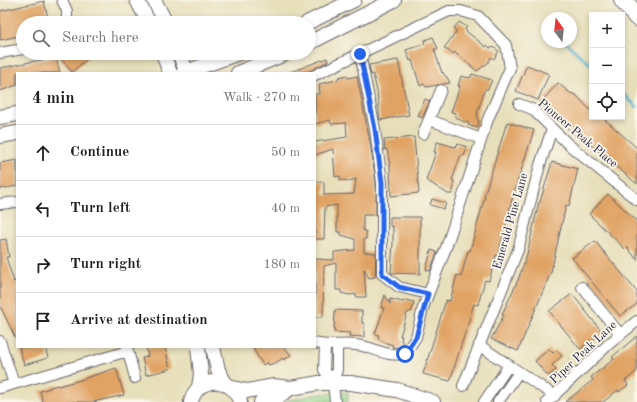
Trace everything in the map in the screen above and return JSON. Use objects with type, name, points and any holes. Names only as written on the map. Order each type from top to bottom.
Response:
[{"type":"highway","points":[[622,0],[637,18]]},
{"type":"street","points":[[62,0],[67,11],[67,16]]},
{"type":"street","points":[[136,0],[145,16]]},
{"type":"street","points":[[154,0],[162,16]]},
{"type":"street","points":[[316,19],[354,0]]},
{"type":"street","points":[[316,39],[394,0]]},
{"type":"street","points":[[316,75],[449,11],[478,16],[506,45],[510,68],[481,139],[449,238],[428,294],[416,337],[405,354],[391,356],[358,345],[320,345],[324,370],[333,382]]},
{"type":"street","points":[[0,53],[16,50]]},
{"type":"street","points":[[360,54],[375,129],[382,183],[382,274],[399,287],[428,294]]},
{"type":"street","points":[[165,60],[170,72]]},
{"type":"street","points":[[181,60],[185,72]]},
{"type":"street","points":[[188,72],[220,60]]},
{"type":"street","points":[[240,72],[270,60]]},
{"type":"street","points":[[423,134],[441,90]]},
{"type":"street","name":"Pioneer Peak Place","points":[[519,104],[532,110],[552,129],[637,200]]},
{"type":"street","points":[[0,117],[16,114]]},
{"type":"street","points":[[430,120],[481,139]]},
{"type":"street","name":"Emerald Pine Lane","points":[[463,386],[518,250],[540,165],[552,129]]},
{"type":"street","points":[[0,136],[16,134]]},
{"type":"street","points":[[0,204],[16,202]]},
{"type":"street","points":[[582,287],[620,334]]},
{"type":"street","name":"Piper Peak Lane","points":[[551,399],[620,334],[637,321]]},
{"type":"street","points":[[0,341],[14,384]]},
{"type":"street","points":[[479,345],[519,372],[551,399]]},
{"type":"street","points":[[335,402],[333,382],[337,370],[337,346]]},
{"type":"street","points":[[192,397],[201,374],[198,348]]},
{"type":"street","points":[[213,348],[218,370],[240,402]]},
{"type":"street","points":[[0,388],[128,349],[134,378]]},
{"type":"street","points":[[484,402],[509,365]]},
{"type":"street","points":[[498,402],[519,372]]},
{"type":"street","points":[[192,397],[213,381],[247,391],[273,386],[291,388],[333,382],[382,387],[409,393],[433,402]]},
{"type":"street","points":[[261,402],[276,398],[291,388]]},
{"type":"green space","points":[[348,392],[348,402],[280,402],[319,394]]},
{"type":"building","points":[[44,1],[47,16],[16,16],[16,37],[0,40],[0,11]]},
{"type":"building","points":[[459,22],[467,27],[465,29],[467,32],[486,47],[487,45],[490,48],[493,47],[499,51],[494,59],[491,57],[488,63],[477,71],[454,52],[453,54],[444,48],[456,32],[454,28]]},
{"type":"building","points":[[433,37],[438,49],[434,49],[442,73],[443,72],[450,83],[426,87],[424,84],[420,86],[412,60],[410,61],[406,50],[424,44],[425,40]]},
{"type":"building","points":[[327,58],[328,61],[310,71],[291,72]]},
{"type":"building","points":[[41,60],[57,60],[60,72],[16,72],[16,85],[0,91],[0,68]]},
{"type":"building","points":[[62,60],[86,60],[72,72]]},
{"type":"building","points":[[398,60],[409,115],[380,120],[377,91],[369,65]]},
{"type":"building","points":[[527,65],[549,74],[538,100],[516,91]]},
{"type":"building","points":[[472,74],[492,80],[488,89],[484,91],[477,114],[479,121],[477,128],[468,125],[469,123],[455,117],[456,113],[451,112],[460,86],[458,86],[461,76],[470,78]]},
{"type":"building","points":[[347,75],[348,78],[357,76],[370,142],[376,183],[376,215],[363,215],[363,230],[366,232],[366,239],[364,239],[364,252],[376,253],[375,277],[369,278],[364,269],[366,297],[356,297],[356,294],[350,295],[341,293],[341,290],[336,290],[336,263],[324,266],[323,317],[316,317],[316,259],[334,260],[334,252],[355,250],[355,239],[341,235],[341,232],[337,232],[337,205],[325,207],[324,239],[316,239],[316,182],[324,182],[324,195],[354,194],[356,179],[349,181],[340,180],[340,176],[335,177],[333,149],[316,155],[316,142],[347,137],[346,123],[331,124],[330,120],[316,124],[316,94],[320,94],[319,84],[337,80],[339,77]]},
{"type":"building","points":[[558,83],[570,93],[576,95],[589,109],[589,120],[605,120],[637,148],[637,184],[579,135],[577,137],[540,103]]},
{"type":"building","points":[[425,99],[430,101],[422,118],[418,116]]},
{"type":"building","points":[[507,122],[534,130],[513,196],[498,256],[496,255],[489,281],[485,280],[478,305],[474,304],[450,381],[423,374],[446,300],[450,301],[457,275],[461,277],[468,251],[470,251],[484,196]]},
{"type":"building","points":[[414,137],[419,193],[391,196],[390,166],[387,149],[385,150],[384,140]]},
{"type":"building","points":[[437,142],[455,147],[458,144],[467,147],[464,156],[462,155],[460,157],[452,180],[454,181],[454,187],[452,194],[448,194],[426,180],[436,152],[434,152]]},
{"type":"building","points":[[16,160],[16,186],[0,189],[0,163]]},
{"type":"building","points":[[552,162],[578,169],[569,206],[566,205],[551,272],[518,351],[491,339],[504,315],[502,314],[518,280],[527,254],[539,202]]},
{"type":"building","points":[[608,194],[637,221],[637,260],[627,247],[625,249],[589,214]]},
{"type":"building","points":[[432,199],[446,203],[444,209],[430,205]]},
{"type":"building","points":[[390,217],[420,217],[420,274],[391,273],[393,227],[390,226]]},
{"type":"building","points":[[6,239],[9,257],[6,257],[14,282],[16,281],[16,339],[0,306],[0,240]]},
{"type":"building","points":[[595,241],[637,292],[637,304],[620,316],[572,258]]},
{"type":"building","points":[[431,250],[437,252],[430,271],[426,270]]},
{"type":"building","points":[[572,294],[603,333],[580,349],[549,311]]},
{"type":"building","points":[[385,295],[390,304],[390,299],[403,302],[406,300],[414,302],[412,311],[407,313],[400,336],[402,336],[401,340],[403,343],[401,348],[392,347],[393,345],[378,339],[379,335],[375,334],[384,308],[381,308]]},
{"type":"building","points":[[335,310],[362,311],[364,337],[349,336],[350,333],[334,332]]},
{"type":"building","points":[[637,336],[637,371],[625,381],[628,385],[619,392],[618,390],[603,402],[565,402],[593,380],[591,377],[614,359],[612,357]]},
{"type":"building","points":[[19,348],[45,348],[48,358],[24,365]]},
{"type":"building","points":[[146,348],[165,348],[170,369],[146,375],[142,358],[148,356]]},
{"type":"building","points":[[253,348],[285,348],[291,355],[284,360],[283,358],[269,365],[267,362],[263,365]]},
{"type":"building","points":[[549,349],[553,353],[556,350],[562,356],[552,365],[556,370],[548,376],[535,361]]},
{"type":"building","points":[[116,368],[124,395],[93,402],[43,402],[40,391]]},
{"type":"waterway","points":[[572,48],[589,63]]},
{"type":"waterway","points":[[625,96],[637,107]]},
{"type":"route","points":[[360,54],[375,129],[382,183],[382,274],[399,287],[428,294],[416,337],[405,354]]}]
